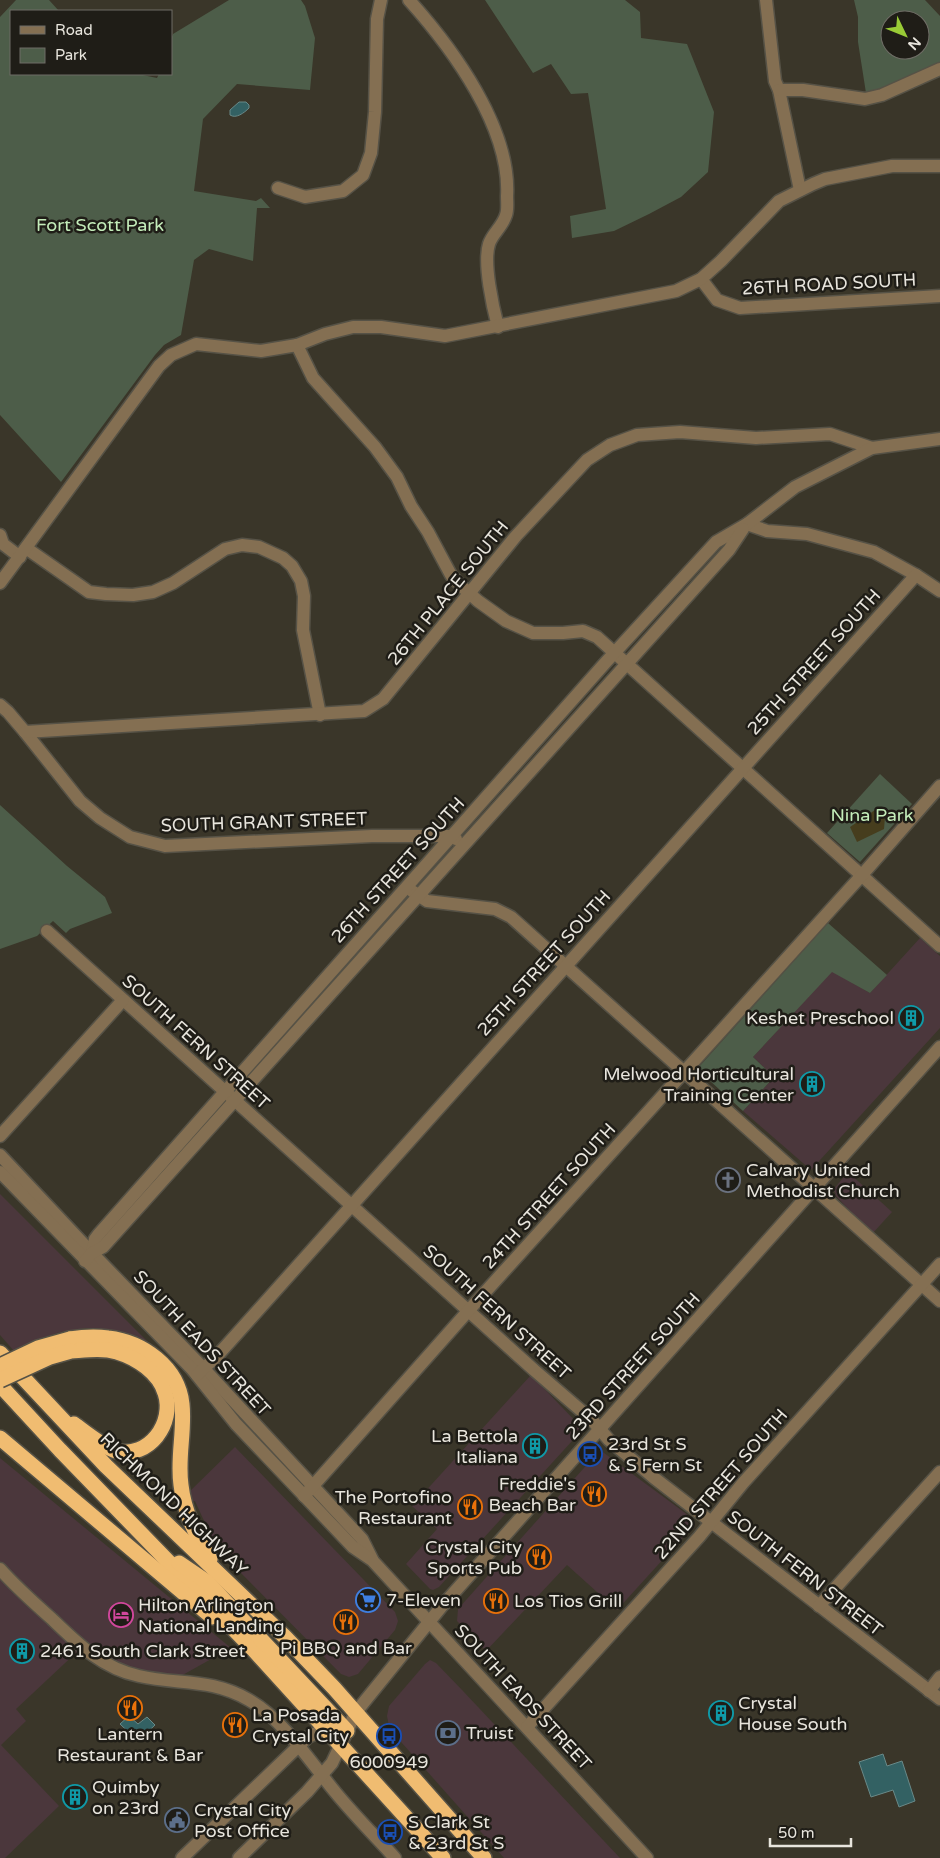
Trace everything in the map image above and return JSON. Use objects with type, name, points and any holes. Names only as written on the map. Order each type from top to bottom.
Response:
[{"type":"highway","points":[[0,1380],[50,1357],[70,1345],[96,1336],[127,1342],[152,1355],[170,1372],[178,1387],[182,1405],[180,1468],[183,1497],[196,1535],[218,1573]]},
{"type":"highway","points":[[0,1366],[38,1348],[70,1345],[117,1352],[145,1366],[158,1379],[166,1394],[167,1403],[165,1420],[158,1436],[145,1447],[129,1452],[119,1451],[107,1446],[51,1409]]},
{"type":"highway","name":"RICHMOND HIGHWAY","points":[[0,1354],[133,1493],[285,1638],[356,1712],[484,1858]]},
{"type":"highway","points":[[0,1385],[60,1450],[253,1649],[338,1731]]},
{"type":"highway","points":[[0,1438],[193,1602],[253,1649]]},
{"type":"highway","points":[[160,1552],[207,1582],[338,1731],[443,1858]]},
{"type":"street","points":[[278,188],[305,197],[343,192],[363,175],[371,153],[375,112],[377,19],[381,0]]},
{"type":"street","points":[[409,0],[434,28],[475,90],[500,142],[508,181],[506,215],[488,245],[487,273],[498,327]]},
{"type":"street","points":[[766,0],[775,81],[779,90],[800,190]]},
{"type":"street","points":[[779,90],[803,90],[865,99],[882,95],[940,69]]},
{"type":"street","points":[[0,583],[159,366],[171,354],[196,344],[261,352],[297,345],[325,334],[353,327],[381,327],[445,336],[668,293],[701,279],[779,201],[800,190],[825,179],[892,166],[940,166]]},
{"type":"street","name":"26TH ROAD SOUTH","points":[[701,279],[717,300],[740,308],[940,296]]},
{"type":"street","points":[[297,345],[313,378],[375,447],[397,477],[411,506],[428,532],[451,575],[469,593],[506,621],[533,633],[582,632],[597,637],[940,946]]},
{"type":"street","name":"26TH PLACE SOUTH","points":[[25,732],[364,711],[383,699],[516,536],[587,460],[610,445],[637,435],[680,432],[756,438],[830,434],[872,448]]},
{"type":"street","name":"26TH STREET SOUTH","points":[[89,1257],[95,1239],[614,653],[716,542],[747,524],[796,487],[872,448],[940,439]]},
{"type":"street","points":[[747,524],[767,531],[807,534],[874,552],[916,575],[940,591]]},
{"type":"street","name":"26TH STREET SOUTH","points":[[89,1257],[103,1248],[728,550],[747,524]]},
{"type":"street","points":[[0,535],[4,544],[23,552],[89,592],[106,594],[133,595],[153,592],[173,583],[225,550],[242,545],[259,547],[283,558],[292,566],[301,580],[304,596],[303,630],[320,714]]},
{"type":"street","name":"25TH STREET SOUTH","points":[[201,1372],[916,575]]},
{"type":"street","name":"SOUTH GRANT STREET","points":[[0,705],[25,732],[80,801],[100,818],[130,837],[166,846],[372,836],[452,836],[465,843]]},
{"type":"street","name":"24TH STREET SOUTH","points":[[308,1491],[940,786]]},
{"type":"street","points":[[406,888],[427,901],[495,909],[511,917],[940,1301]]},
{"type":"street","name":"SOUTH FERN STREET","points":[[47,931],[534,1370],[589,1416],[612,1443],[940,1699]]},
{"type":"street","points":[[0,1136],[123,1000]]},
{"type":"street","name":"23RD STREET SOUTH","points":[[182,1858],[308,1737],[338,1731],[356,1712],[430,1622],[940,1047]]},
{"type":"street","name":"SOUTH EADS STREET","points":[[0,1155],[89,1257]]},
{"type":"street","name":"SOUTH EADS STREET","points":[[0,1172],[89,1257],[201,1372],[308,1491],[362,1539],[372,1560],[647,1858]]},
{"type":"street","name":"22ND STREET SOUTH","points":[[527,1727],[940,1264]]},
{"type":"street","points":[[819,1606],[940,1472]]},
{"type":"street","points":[[0,1569],[26,1596],[84,1649],[102,1662],[121,1671],[139,1676],[202,1683],[239,1694],[257,1705],[273,1717],[394,1858]]},
{"type":"street","points":[[928,1691],[940,1677]]},
{"type":"street","points":[[239,1858],[307,1792],[332,1763],[338,1731]]},
{"type":"shaded area","points":[[920,938],[940,956],[940,1028],[811,1170],[743,1111],[774,1077],[753,1057],[832,971],[870,993]]},
{"type":"shaded area","points":[[848,1172],[892,1212],[872,1234],[835,1195],[833,1190]]},
{"type":"shaded area","points":[[0,1194],[151,1345],[117,1331],[86,1328],[61,1332],[38,1339],[14,1351],[0,1335]]},
{"type":"shaded area","points":[[531,1375],[583,1429],[439,1587],[433,1590],[430,1589],[406,1564],[437,1529],[412,1506]]},
{"type":"shaded area","points":[[235,1447],[395,1612],[398,1621],[395,1630],[358,1674],[349,1677],[341,1674],[239,1571],[210,1534],[195,1501],[191,1502],[188,1493]]},
{"type":"shaded area","points":[[600,1450],[692,1518],[695,1523],[694,1528],[686,1534],[617,1610],[567,1565],[486,1651],[457,1621],[458,1609]]},
{"type":"shaded area","points":[[0,1458],[231,1648],[179,1677],[145,1673],[80,1649],[16,1709],[26,1721],[1,1745],[59,1806],[5,1858],[0,1858]]},
{"type":"shaded area","points":[[430,1660],[436,1663],[463,1691],[620,1858],[504,1858],[389,1726],[387,1716],[389,1706]]},
{"type":"green space","name":"Fort Scott Park","points":[[16,0],[49,0],[58,10],[10,10],[10,75],[143,75],[157,78],[158,75],[172,75],[173,34],[229,0],[301,0],[305,6],[315,38],[310,90],[237,84],[203,119],[194,191],[256,201],[261,198],[270,208],[257,208],[253,261],[209,249],[194,260],[181,335],[164,345],[155,355],[61,482],[0,415],[0,17]]},
{"type":"green space","points":[[485,0],[625,0],[640,12],[641,38],[687,44],[714,112],[708,172],[681,197],[614,231],[572,238],[570,216],[606,209],[588,93],[571,94],[551,64],[533,73]]},
{"type":"green space","points":[[854,0],[925,0],[940,16],[940,63],[883,88],[866,93],[858,42],[858,17]]},
{"type":"green space","name":"Nina Park","points":[[880,774],[912,804],[860,862],[827,833]]},
{"type":"green space","points":[[0,805],[67,866],[105,897],[112,913],[70,929],[66,933],[53,921],[37,936],[0,949]]},
{"type":"green space","points":[[828,923],[887,975],[870,993],[832,972],[753,1057],[774,1077],[743,1111],[697,1069]]},
{"type":"sand","points":[[875,810],[885,817],[884,829],[857,842],[850,827]]},
{"type":"water","points":[[239,102],[246,102],[249,108],[237,116],[230,115],[230,110]]},
{"type":"water","points":[[129,1716],[138,1724],[147,1717],[155,1725],[138,1741],[120,1724]]},
{"type":"water","points":[[883,1754],[887,1766],[902,1761],[915,1801],[899,1807],[893,1790],[871,1797],[859,1762]]},
{"type":"place","name":"Keshet Preschool","points":[[911,1018]]},
{"type":"place","name":"Melwood Horticultural Training Center","points":[[812,1084]]},
{"type":"place","name":"Calvary United Methodist Church","points":[[728,1180]]},
{"type":"place","name":"La Bettola Italiana","points":[[535,1446]]},
{"type":"place","name":"23rd St S & S Fern St","points":[[590,1454]]},
{"type":"place","name":"Freddie's Beach Bar","points":[[594,1494]]},
{"type":"place","name":"The Portofino Restaurant","points":[[470,1507]]},
{"type":"place","name":"Crystal City Sports Pub","points":[[539,1557]]},
{"type":"place","name":"7-Eleven","points":[[368,1600]]},
{"type":"place","name":"Los Tios Grill","points":[[496,1601]]},
{"type":"place","name":"Hilton Arlington National Landing","points":[[121,1615]]},
{"type":"place","name":"Pi BBQ and Bar","points":[[346,1622]]},
{"type":"place","name":"2461 South Clark Street","points":[[22,1651]]},
{"type":"place","name":"Lantern Restaurant & Bar","points":[[130,1708]]},
{"type":"place","name":"Crystal House South","points":[[721,1713]]},
{"type":"place","name":"La Posada Crystal City","points":[[235,1725]]},
{"type":"place","name":"Truist","points":[[448,1733]]},
{"type":"place","name":"6000949","points":[[389,1736]]},
{"type":"place","name":"Quimby on 23rd","points":[[75,1797]]},
{"type":"place","name":"Crystal City Post Office","points":[[177,1820]]},
{"type":"place","name":"S Clark St & 23rd St S","points":[[390,1832]]}]
